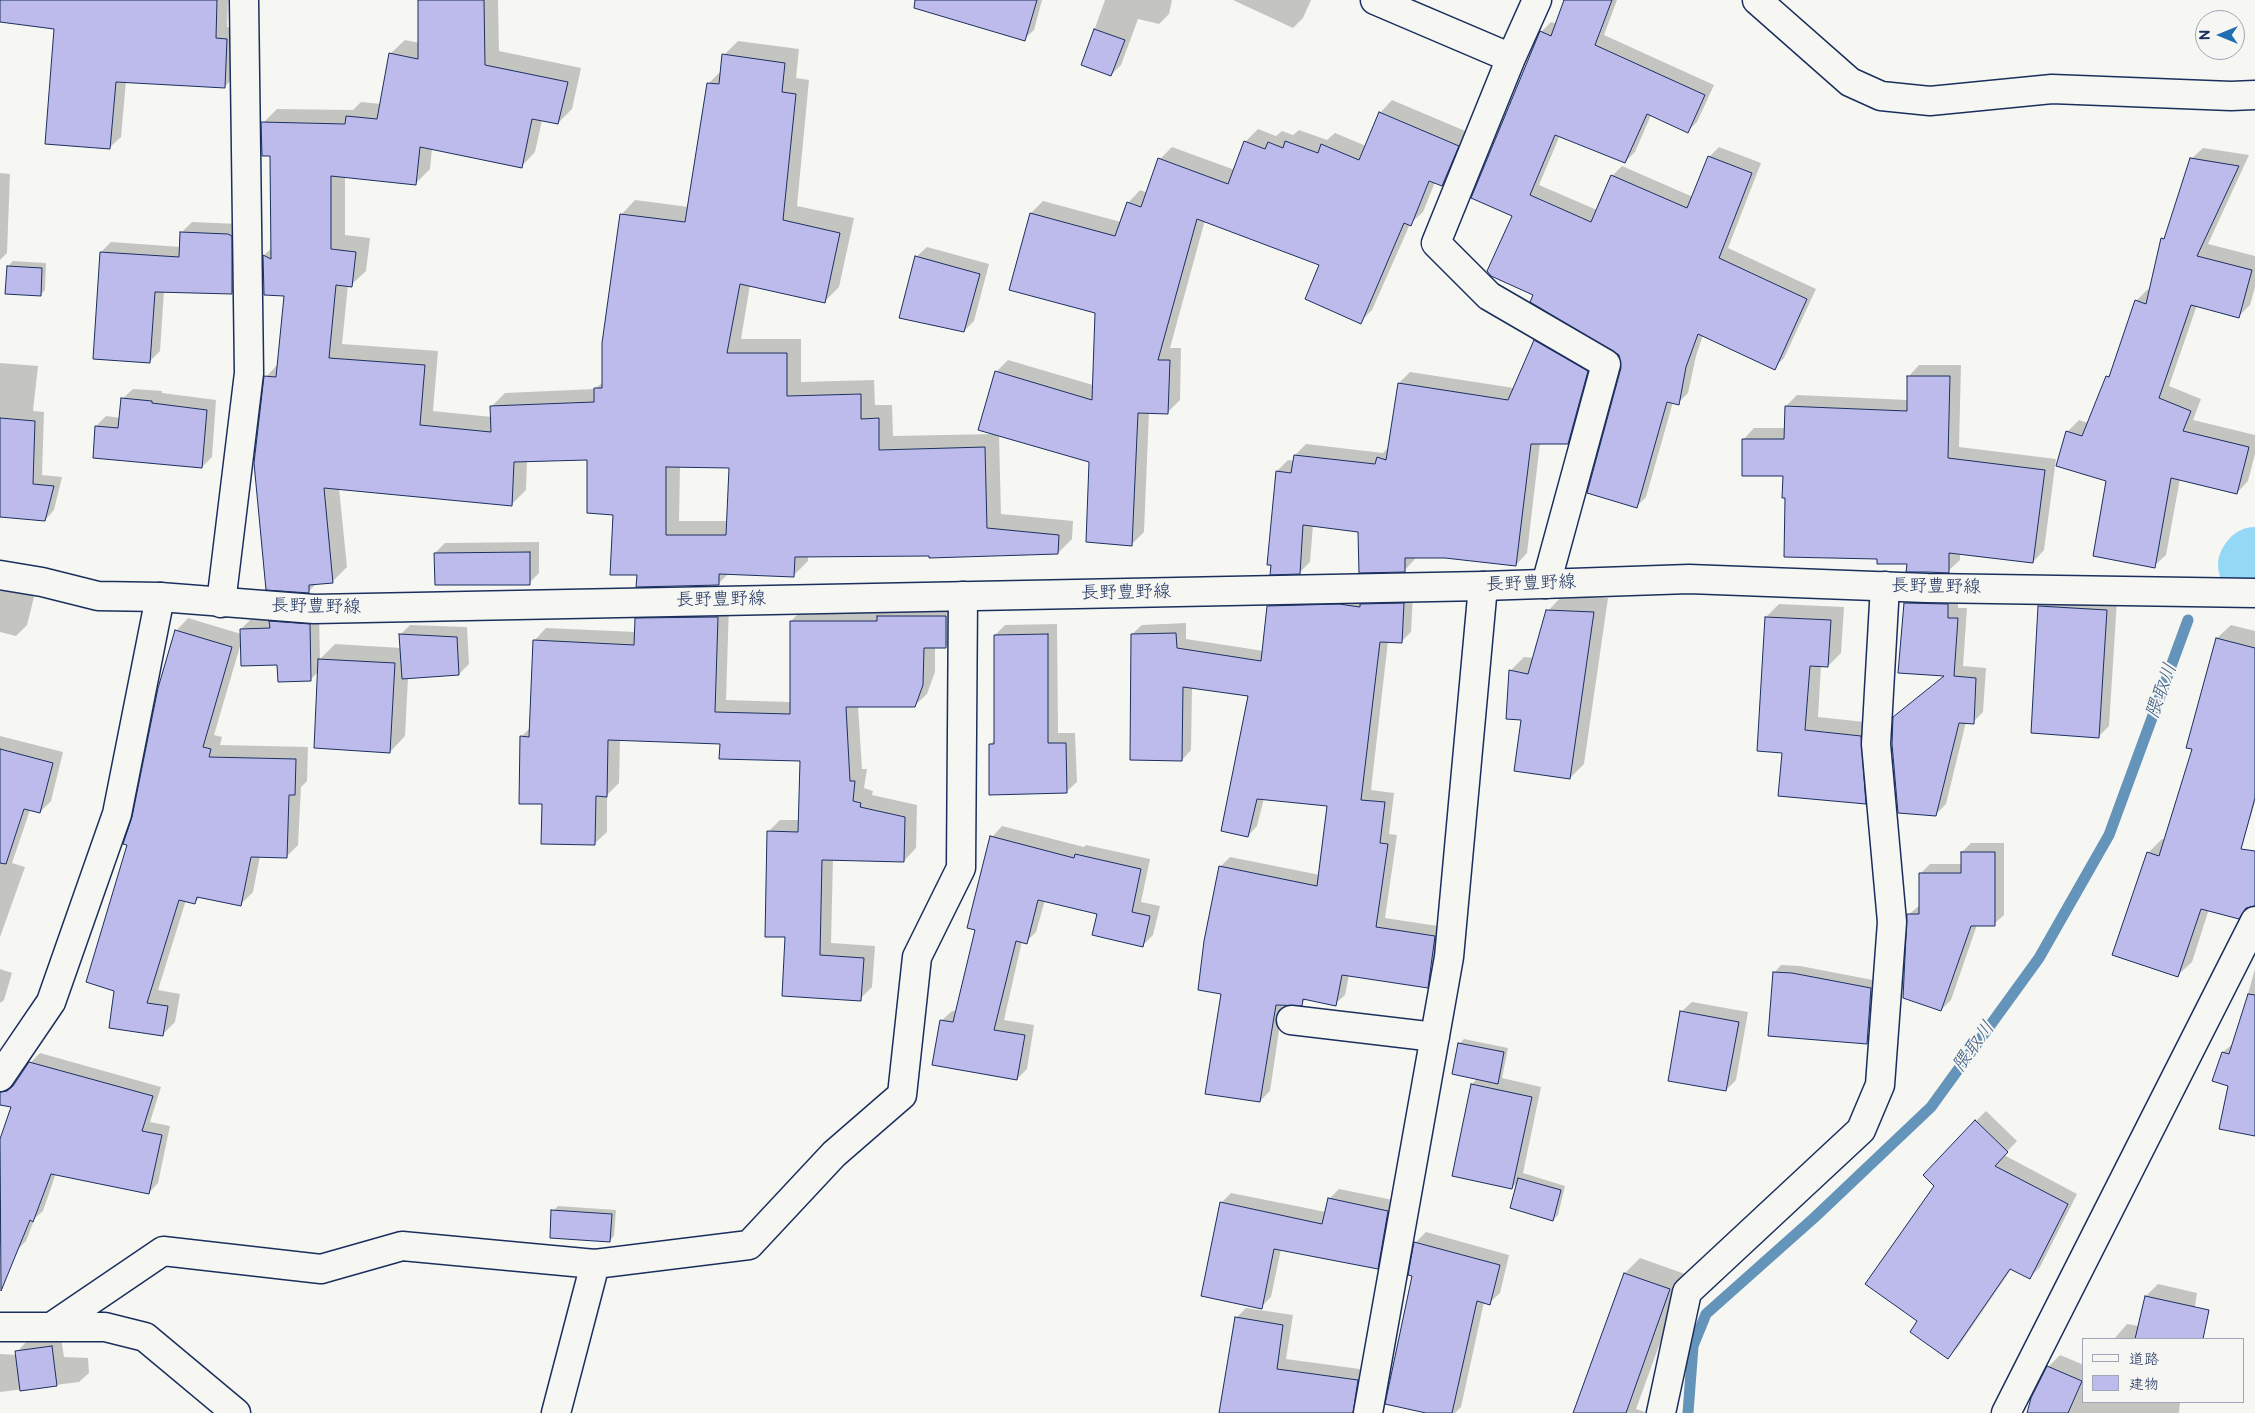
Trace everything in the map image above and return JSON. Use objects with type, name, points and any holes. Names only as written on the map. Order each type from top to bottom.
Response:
[{"type":"street","points":[[221,603],[249,373],[244,0]]},
{"type":"street","points":[[1375,0],[1511,58]]},
{"type":"street","points":[[1537,0],[1511,58],[1436,242],[1489,296],[1606,364],[1546,584]]},
{"type":"street","points":[[1757,0],[1850,82],[1881,96],[1930,101],[2052,89],[2230,96],[2255,95]]},
{"type":"street","name":"長野豊野線","points":[[0,575],[42,582],[98,596],[160,597],[314,609],[1483,586],[1689,579],[1885,586],[2255,592]]},
{"type":"street","points":[[1368,1413],[1449,957],[1483,586]]},
{"type":"street","points":[[1661,1413],[1687,1292],[1861,1130],[1880,1085],[1892,922],[1876,744],[1885,586]]},
{"type":"street","points":[[52,1327],[163,1251],[321,1269],[402,1246],[595,1264],[749,1245],[834,1154],[902,1095],[917,957],[961,868],[962,596]]},
{"type":"street","points":[[0,1077],[51,1002],[117,814],[160,597]]},
{"type":"street","points":[[2006,1413],[2255,922]]},
{"type":"street","points":[[1291,1020],[1435,1037]]},
{"type":"street","points":[[556,1413],[595,1264]]},
{"type":"street","points":[[0,1327],[105,1327],[145,1337],[236,1413]]},
{"type":"building","points":[[0,0],[217,0],[216,38],[227,39],[225,88],[116,82],[110,149],[45,144],[54,29],[0,22]]},
{"type":"building","points":[[418,0],[484,0],[485,65],[568,82],[558,124],[532,119],[522,168],[420,147],[416,185],[331,176],[331,249],[356,252],[352,287],[336,285],[329,358],[425,365],[420,425],[491,432],[490,406],[594,402],[594,388],[602,388],[602,343],[620,214],[685,222],[707,83],[719,84],[722,54],[785,63],[782,92],[796,94],[783,220],[840,233],[825,303],[740,284],[727,353],[787,353],[787,396],[861,394],[861,419],[879,418],[879,450],[985,447],[987,528],[1059,535],[1058,554],[929,558],[929,556],[795,557],[794,577],[719,574],[719,585],[636,587],[637,575],[610,575],[613,515],[587,513],[587,460],[514,462],[512,506],[324,488],[333,583],[309,585],[309,593],[266,590],[254,463],[264,376],[276,377],[284,296],[264,295],[263,255],[271,259],[270,156],[262,156],[261,122],[345,124],[346,116],[377,119],[389,53],[418,59]],"holes":[[[666,467],[729,468],[726,535],[666,535]]]},
{"type":"building","points":[[915,0],[1037,0],[1025,41],[914,8]]},
{"type":"building","points":[[1564,0],[1612,0],[1595,45],[1705,95],[1688,133],[1647,114],[1625,163],[1555,135],[1530,195],[1591,222],[1611,175],[1687,208],[1708,156],[1752,173],[1719,258],[1807,299],[1775,370],[1698,334],[1686,367],[1679,405],[1667,402],[1637,508],[1587,493],[1621,368],[1619,355],[1530,302],[1533,295],[1491,276],[1487,271],[1512,216],[1471,198],[1540,31],[1551,36]]},
{"type":"building","points":[[1094,29],[1125,40],[1111,76],[1081,65]]},
{"type":"building","points":[[1379,112],[1459,146],[1442,186],[1429,181],[1411,226],[1404,223],[1361,324],[1305,299],[1319,265],[1197,219],[1158,360],[1170,360],[1168,414],[1138,413],[1132,546],[1086,542],[1089,462],[978,430],[995,371],[1092,400],[1095,313],[1009,290],[1030,213],[1115,236],[1127,202],[1141,207],[1158,158],[1228,184],[1244,141],[1265,149],[1268,142],[1283,148],[1285,141],[1318,153],[1321,144],[1359,160]]},
{"type":"building","points":[[2190,158],[2239,166],[2197,256],[2252,270],[2239,318],[2191,305],[2159,398],[2191,411],[2183,431],[2249,447],[2237,494],[2171,478],[2155,568],[2093,556],[2106,481],[2056,466],[2066,431],[2082,436],[2106,376],[2109,377],[2135,300],[2146,304],[2161,238],[2164,239]]},
{"type":"building","points":[[180,232],[228,234],[232,236],[232,294],[155,292],[150,363],[93,359],[100,252],[179,257]]},
{"type":"building","points":[[915,256],[980,274],[964,332],[899,318]]},
{"type":"building","points":[[7,266],[42,268],[41,296],[5,294]]},
{"type":"building","points":[[1534,340],[1588,371],[1568,444],[1531,444],[1516,566],[1445,558],[1405,558],[1405,572],[1359,573],[1358,532],[1303,525],[1300,574],[1270,575],[1271,565],[1267,565],[1276,471],[1291,473],[1294,455],[1375,464],[1377,457],[1386,460],[1398,383],[1508,400]]},
{"type":"building","points":[[1907,376],[1950,376],[1948,458],[2045,470],[2033,563],[1949,553],[1949,573],[1906,572],[1907,564],[1877,564],[1877,559],[1784,557],[1785,498],[1782,498],[1783,476],[1742,476],[1742,439],[1784,439],[1785,406],[1907,411]]},
{"type":"building","points":[[121,398],[207,410],[202,468],[93,458],[95,426],[118,428]]},
{"type":"building","points":[[0,418],[35,421],[33,484],[54,486],[45,521],[0,517]]},
{"type":"building","points":[[530,552],[530,585],[435,585],[434,553]]},
{"type":"building","points":[[1404,603],[1402,643],[1380,642],[1361,800],[1385,802],[1380,843],[1388,844],[1376,927],[1435,936],[1428,988],[1342,975],[1336,1006],[1303,999],[1302,1006],[1276,1005],[1260,1102],[1205,1094],[1221,994],[1198,990],[1204,941],[1219,866],[1317,886],[1327,806],[1257,799],[1248,837],[1221,831],[1248,696],[1183,687],[1182,761],[1130,760],[1131,634],[1176,633],[1177,648],[1261,661],[1267,606],[1339,604],[1360,607],[1360,604]]},
{"type":"building","points":[[1904,603],[1948,604],[1948,618],[1958,618],[1954,676],[1976,678],[1974,724],[1959,723],[1936,816],[1898,813],[1892,744],[1893,717],[1944,676],[1898,673]]},
{"type":"building","points":[[2038,606],[2107,610],[2099,738],[2031,733]]},
{"type":"building","points":[[1546,610],[1594,612],[1570,779],[1514,771],[1521,720],[1506,719],[1509,670],[1528,674]]},
{"type":"building","points":[[877,616],[946,616],[946,648],[924,648],[923,685],[915,707],[846,707],[850,781],[855,781],[853,801],[861,803],[860,807],[905,817],[904,862],[822,860],[820,955],[864,958],[861,1001],[782,996],[785,937],[765,937],[767,831],[798,832],[800,761],[719,759],[720,744],[608,740],[607,797],[596,796],[595,845],[541,844],[542,804],[519,804],[520,736],[529,737],[533,640],[634,645],[635,618],[718,617],[715,712],[790,714],[790,621],[877,621]]},
{"type":"building","points":[[1765,617],[1831,620],[1828,667],[1810,666],[1805,730],[1861,736],[1866,804],[1778,796],[1782,753],[1757,751]]},
{"type":"building","points":[[269,621],[310,624],[311,681],[278,682],[277,665],[241,666],[240,629],[270,628]]},
{"type":"building","points":[[175,630],[232,647],[203,747],[211,749],[209,757],[296,759],[295,795],[289,795],[287,858],[251,857],[241,906],[197,897],[195,904],[179,900],[147,1003],[168,1006],[163,1036],[109,1028],[114,991],[86,982],[127,845],[123,844],[132,817],[158,688]]},
{"type":"building","points":[[399,634],[457,637],[459,675],[402,679]]},
{"type":"building","points":[[1048,634],[1048,743],[1066,743],[1067,793],[989,795],[989,744],[994,744],[994,635]]},
{"type":"building","points":[[2216,638],[2255,648],[2255,798],[2241,849],[2255,851],[2255,906],[2246,908],[2239,919],[2201,909],[2178,977],[2112,955],[2147,852],[2159,856],[2192,749],[2186,748]]},
{"type":"building","points":[[318,659],[395,663],[390,753],[314,748]]},
{"type":"building","points":[[0,749],[53,763],[40,813],[24,809],[6,864],[0,863]]},
{"type":"building","points":[[990,836],[1074,858],[1075,854],[1141,869],[1132,912],[1150,916],[1143,947],[1092,935],[1097,914],[1038,900],[1027,944],[1016,941],[994,1030],[1025,1035],[1017,1080],[932,1065],[940,1020],[953,1022],[975,930],[967,928]]},
{"type":"building","points":[[1961,852],[1995,852],[1995,926],[1971,926],[1941,1011],[1903,998],[1907,914],[1919,914],[1919,873],[1961,873]]},
{"type":"building","points":[[1773,972],[1792,973],[1871,988],[1867,1044],[1768,1036]]},
{"type":"building","points":[[2248,994],[2255,995],[2255,1136],[2219,1129],[2228,1086],[2212,1081],[2222,1052],[2229,1054]]},
{"type":"building","points":[[1680,1011],[1739,1022],[1726,1091],[1668,1081]]},
{"type":"building","points":[[1458,1043],[1504,1052],[1498,1084],[1452,1074]]},
{"type":"building","points":[[29,1062],[153,1096],[142,1131],[162,1135],[149,1194],[51,1174],[33,1222],[30,1220],[1,1291],[0,1139],[11,1107],[0,1105],[0,1092],[7,1091],[13,1086]]},
{"type":"building","points":[[1471,1084],[1532,1097],[1512,1189],[1452,1176]]},
{"type":"building","points":[[1975,1120],[2008,1152],[1995,1166],[2068,1204],[2030,1279],[2010,1269],[1948,1359],[1910,1332],[1917,1321],[1865,1284],[1934,1186],[1923,1175]]},
{"type":"building","points":[[1518,1178],[1561,1190],[1553,1221],[1510,1208]]},
{"type":"building","points":[[1328,1198],[1388,1211],[1378,1269],[1274,1249],[1262,1309],[1201,1296],[1220,1202],[1322,1224]]},
{"type":"building","points":[[551,1210],[612,1214],[610,1242],[550,1238]]},
{"type":"building","points":[[1414,1242],[1500,1265],[1490,1305],[1477,1301],[1452,1413],[1426,1413],[1385,1404],[1412,1276],[1408,1275]]},
{"type":"building","points":[[1624,1273],[1670,1289],[1626,1413],[1573,1413]]},
{"type":"building","points":[[2145,1296],[2209,1310],[2203,1338],[2135,1338]]},
{"type":"building","points":[[1235,1317],[1283,1325],[1277,1369],[1358,1380],[1353,1413],[1219,1413]]},
{"type":"building","points":[[52,1346],[57,1386],[20,1391],[15,1351]]},
{"type":"building","points":[[2047,1366],[2082,1381],[2068,1413],[2027,1413],[2031,1398]]},
{"type":"waterway","name":"隈取川","points":[[2252,565],[2255,561]]},
{"type":"waterway","name":"隈取川","points":[[1688,1413],[1693,1346],[1706,1314],[1815,1217],[1931,1107],[2039,958],[2109,835],[2188,620]]}]
